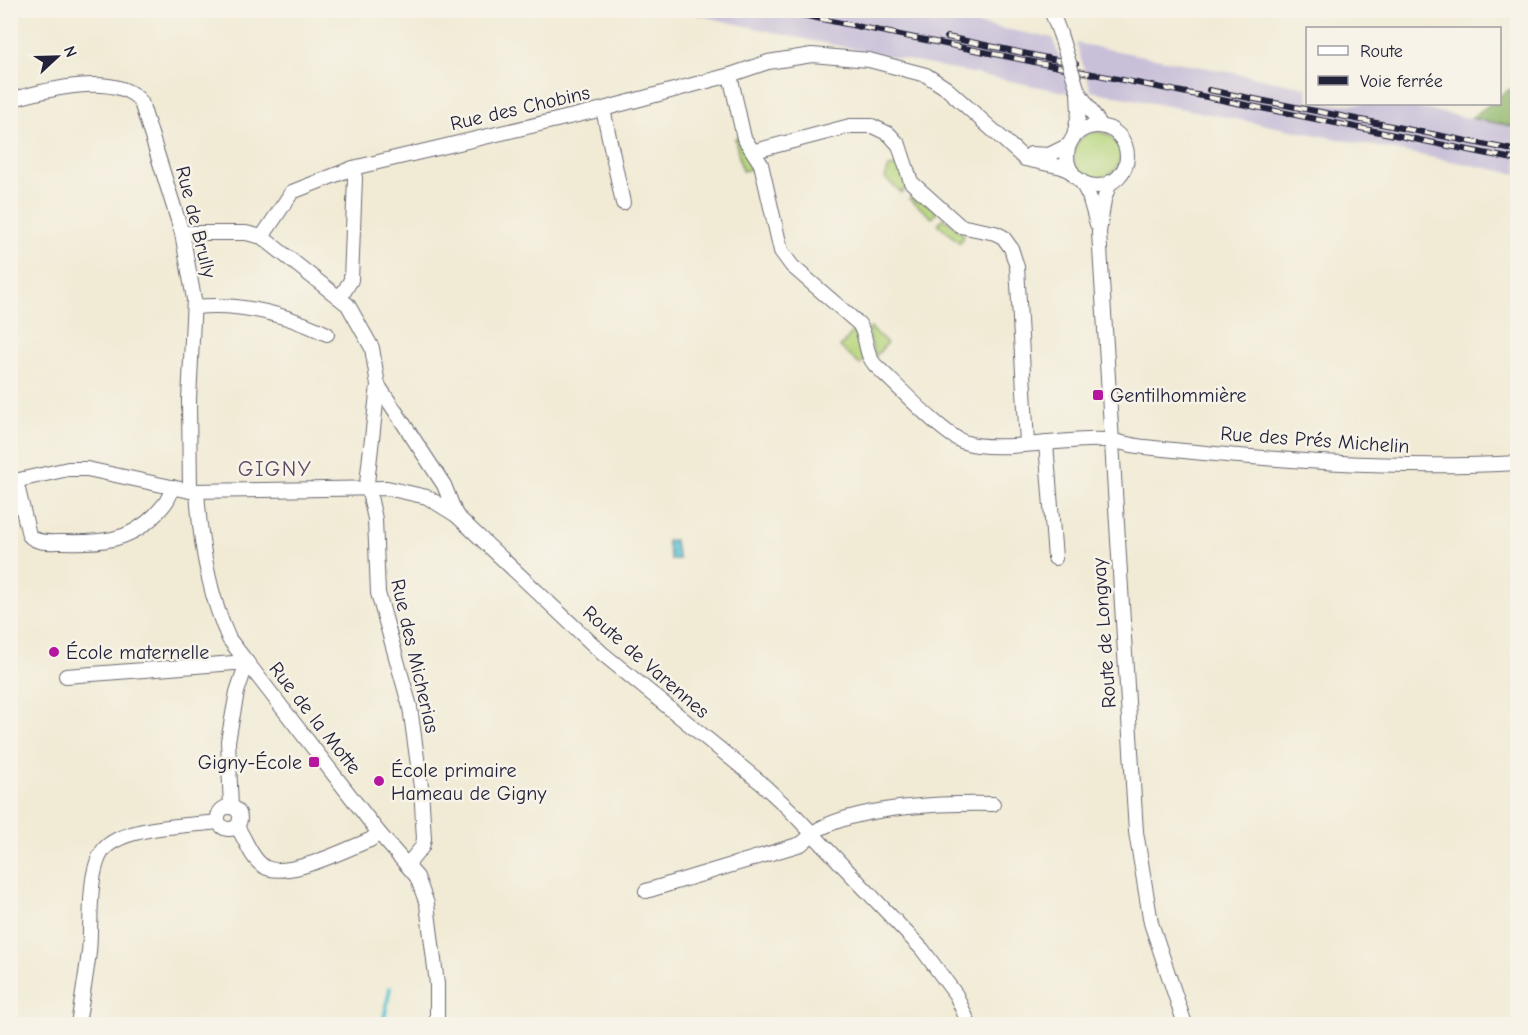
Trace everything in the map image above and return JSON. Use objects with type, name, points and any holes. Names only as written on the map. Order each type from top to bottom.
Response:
[{"type":"street","points":[[1052,10],[1078,91],[1079,113],[1067,159],[1077,177],[1096,185],[1110,182],[1124,167],[1126,151],[1116,133],[1101,126],[1078,91]]},
{"type":"street","name":"Rue des Chobins","points":[[262,237],[292,192],[353,168],[603,109],[730,75],[768,62],[812,55],[869,60],[926,75],[946,88],[1030,161],[1062,167],[1077,177]]},
{"type":"street","name":"Rue des Prés Michelin","points":[[730,75],[744,138],[755,151],[760,164],[780,251],[792,266],[859,324],[865,335],[868,354],[875,365],[963,442],[977,445],[1111,441],[1144,447],[1360,463],[1452,466],[1518,463]]},
{"type":"street","name":"Rue de Brully","points":[[10,100],[59,88],[118,87],[136,95],[145,112],[182,232],[195,307],[189,400],[194,491]]},
{"type":"street","points":[[603,109],[623,203]]},
{"type":"street","points":[[755,151],[850,126],[864,125],[880,129],[899,145],[911,182],[960,225],[1003,237],[1011,248],[1017,267],[1028,443]]},
{"type":"street","points":[[1020,153],[1049,155],[1072,141],[1086,128],[1101,126]]},
{"type":"street","points":[[340,298],[351,280],[355,178],[353,168]]},
{"type":"street","name":"Route de Longvay","points":[[1077,177],[1089,196],[1099,232]]},
{"type":"street","name":"Route de Longvay","points":[[1110,182],[1104,200],[1099,232],[1136,832],[1151,923],[1185,1024]]},
{"type":"street","points":[[182,232],[246,232],[262,237],[340,298],[354,313],[372,348],[378,385],[444,485],[456,515]]},
{"type":"street","points":[[195,307],[222,306],[253,309],[286,317],[327,334]]},
{"type":"street","name":"Rue des Micherias","points":[[378,385],[368,454],[368,488],[375,519],[378,593],[410,707],[421,787],[424,839],[422,847],[408,864]]},
{"type":"street","points":[[1046,443],[1055,558]]},
{"type":"street","points":[[172,487],[170,496],[163,506],[141,529],[129,535],[104,543],[52,542],[35,540],[29,535],[13,481],[68,469],[87,469],[194,491],[368,488],[415,492],[427,496],[456,515]]},
{"type":"street","name":"Rue de la Motte","points":[[194,491],[218,610],[229,639],[379,833],[417,877],[427,904],[438,984],[437,1024]]},
{"type":"street","name":"Route de Varennes","points":[[456,515],[603,654],[760,782],[814,834],[943,974],[956,995],[969,1024]]},
{"type":"street","points":[[66,676],[247,663],[237,692],[228,741],[231,807],[240,815],[237,827],[258,861],[275,871],[299,867],[370,840],[379,833]]},
{"type":"street","points":[[646,891],[801,844],[821,827],[887,810],[956,803],[993,804]]},
{"type":"street","points":[[218,822],[222,810],[231,807]]},
{"type":"street","points":[[218,822],[226,830],[237,827]]},
{"type":"street","points":[[78,1024],[89,951],[94,875],[101,853],[116,840],[132,834],[218,822]]},
{"type":"shaded area","points":[[680,11],[906,11],[1053,38],[1069,93],[799,38]]},
{"type":"shaded area","points":[[1076,43],[1306,87],[1306,105],[1401,105],[1517,127],[1517,174],[1091,91]]},
{"type":"green space","points":[[1508,90],[1517,90],[1517,127],[1471,118],[1489,105],[1501,105],[1501,95]]},
{"type":"green space","points":[[1097,132],[1113,139],[1120,155],[1113,171],[1097,178],[1081,171],[1074,155],[1081,139]]},
{"type":"green space","points":[[738,137],[755,168],[742,171],[735,138]]},
{"type":"green space","points":[[898,166],[907,187],[902,193],[885,178],[889,167]]},
{"type":"green space","points":[[915,193],[937,212],[932,218],[910,199]]},
{"type":"green space","points":[[943,218],[964,235],[960,243],[938,224]]},
{"type":"green space","points":[[871,328],[887,343],[875,357],[868,330]]},
{"type":"green space","points":[[855,329],[864,361],[860,365],[840,347]]},
{"type":"water","points":[[674,540],[679,559],[671,560],[667,541]]},
{"type":"waterway","points":[[383,1024],[390,988]]},
{"type":"railway","points":[[777,10],[1518,160]]},
{"type":"railway","points":[[947,37],[1076,64]]},
{"type":"railway","points":[[1209,90],[1518,151]]},
{"type":"place","name":"Gentilhommière","points":[[1098,395]]},
{"type":"place","name":"École maternelle","points":[[54,652]]},
{"type":"place","name":"Gigny-École","points":[[314,762]]},
{"type":"place","name":"École primaire Hameau de Gigny","points":[[379,781]]},
{"type":"district","name":"GIGNY","points":[[275,469]]}]
